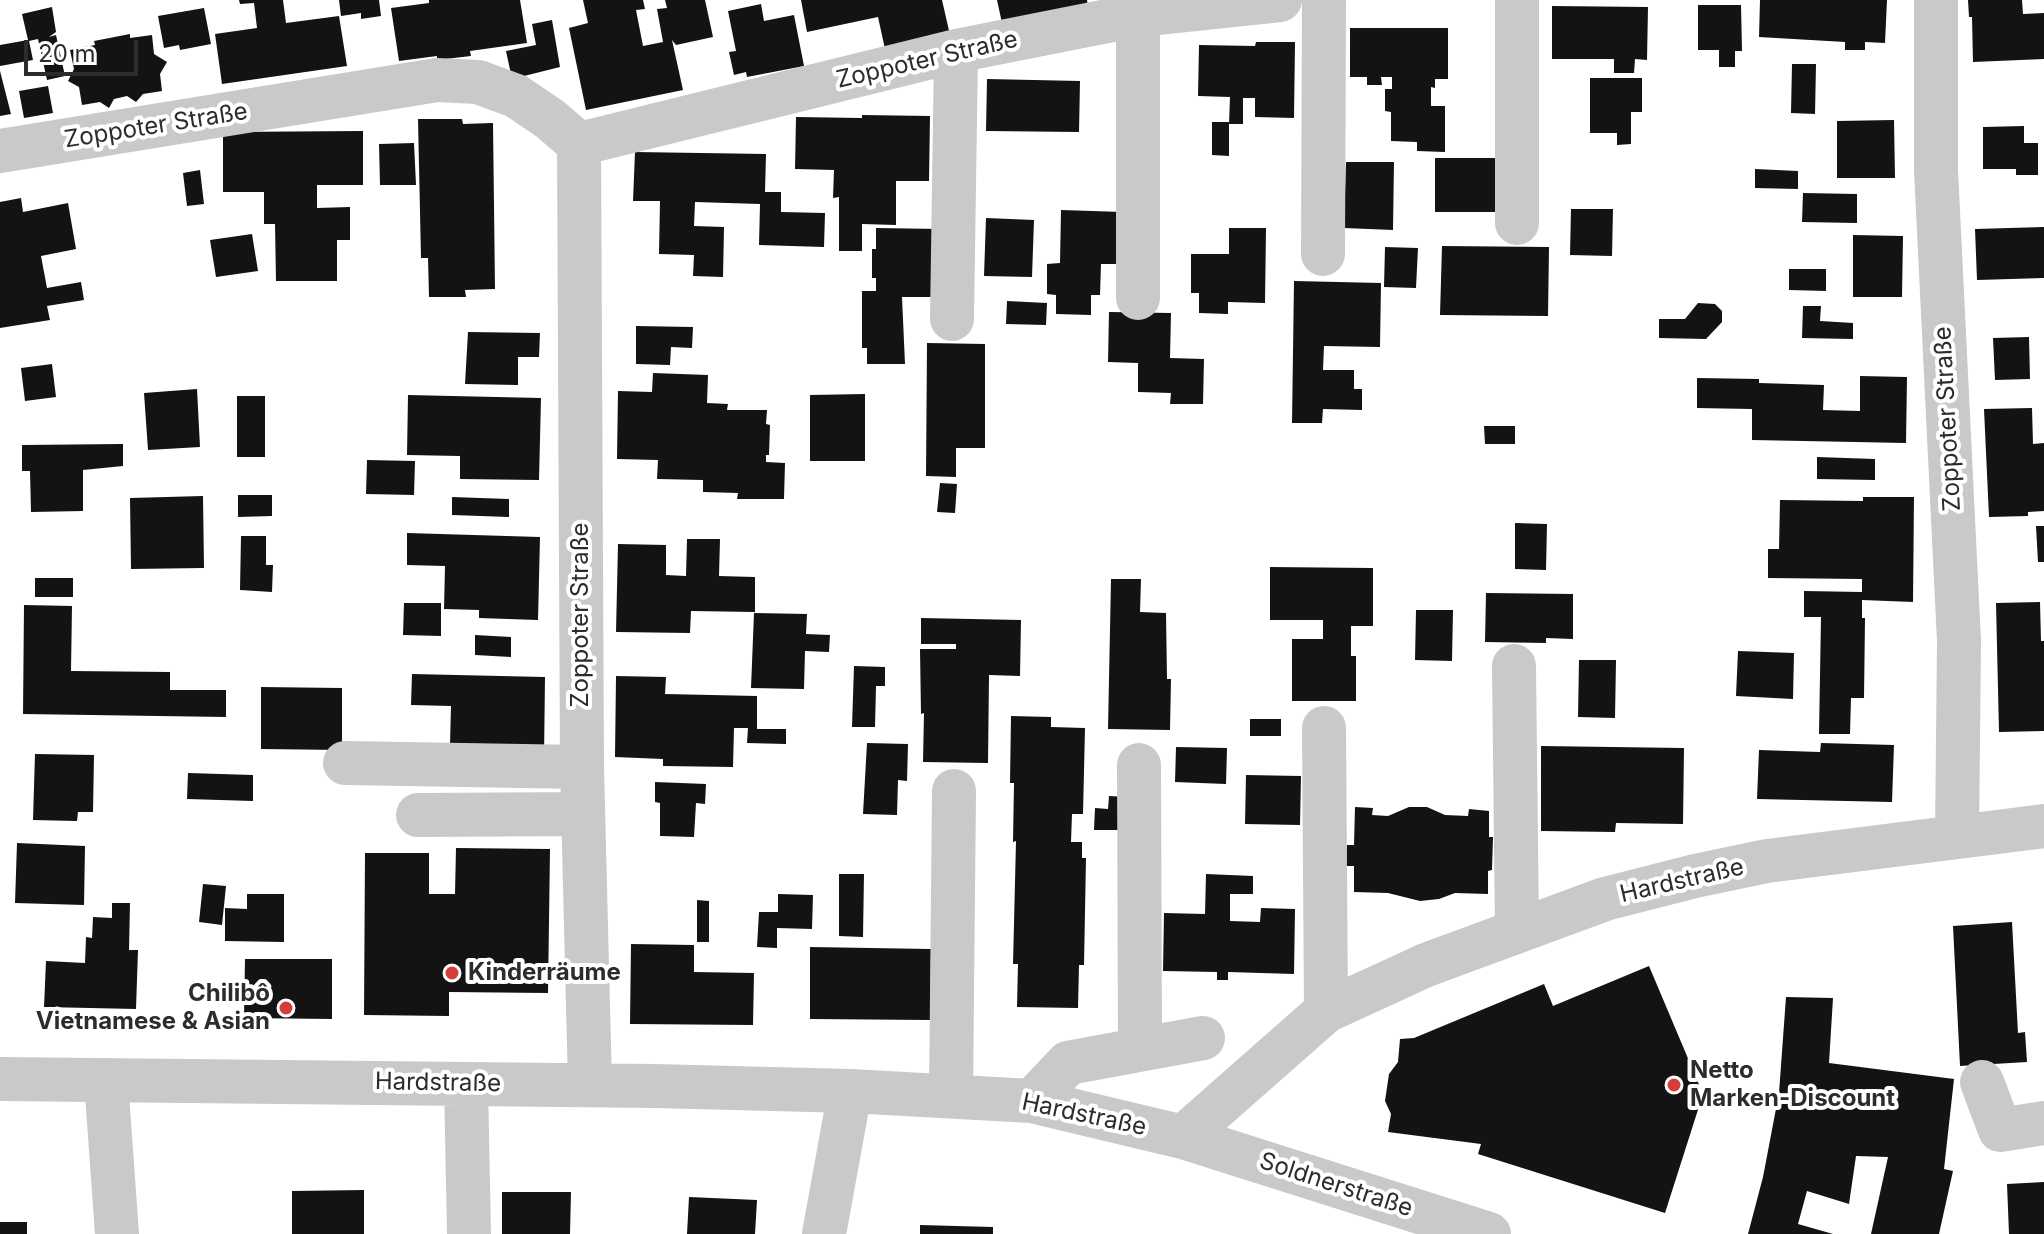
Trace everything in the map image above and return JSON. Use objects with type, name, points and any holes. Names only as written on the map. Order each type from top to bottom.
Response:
[{"type":"street","name":"Zoppoter Straße","points":[[579,144],[956,51],[1138,15],[1280,0]]},
{"type":"street","points":[[1323,254],[1324,0]]},
{"type":"street","points":[[1517,0],[1517,223]]},
{"type":"street","name":"Zoppoter Straße","points":[[1936,0],[1936,170],[1959,641],[1957,837]]},
{"type":"street","points":[[1138,15],[1138,298]]},
{"type":"street","points":[[952,319],[956,51]]},
{"type":"street","name":"Zoppoter Straße","points":[[0,151],[437,80],[478,82],[516,96],[579,144],[582,767],[590,1085]]},
{"type":"street","points":[[1514,666],[1517,931]]},
{"type":"street","points":[[1324,728],[1326,1011]]},
{"type":"street","points":[[345,763],[582,767]]},
{"type":"street","points":[[1139,765],[1140,1048]]},
{"type":"street","points":[[951,1096],[954,791]]},
{"type":"street","points":[[418,815],[583,814]]},
{"type":"street","name":"Hardstraße","points":[[0,1079],[850,1091],[1032,1101],[1183,1137],[1326,1011],[1426,965],[1605,899],[1767,861],[2044,826]]},
{"type":"street","points":[[1032,1101],[1068,1063],[1203,1038]]},
{"type":"street","points":[[106,1080],[117,1234]]},
{"type":"street","points":[[1982,1082],[2000,1130],[2044,1123]]},
{"type":"street","points":[[466,1084],[469,1234]]},
{"type":"street","points":[[824,1234],[850,1091]]},
{"type":"street","name":"Soldnerstraße","points":[[1183,1137],[1489,1234]]},
{"type":"building","points":[[239,0],[283,0],[286,23],[339,16],[347,66],[222,84],[215,34],[257,28],[254,3],[240,4]]},
{"type":"building","points":[[339,0],[379,0],[381,16],[361,19],[361,13],[341,16]]},
{"type":"building","points":[[429,0],[520,0],[527,43],[470,51],[471,56],[399,61],[391,8],[429,3]]},
{"type":"building","points":[[583,0],[643,0],[645,9],[636,10],[643,46],[663,42],[657,9],[667,8],[665,0],[705,0],[713,37],[676,45],[672,40],[683,90],[586,110],[569,28],[588,23]]},
{"type":"building","points":[[801,0],[942,0],[950,35],[885,49],[878,17],[807,32]]},
{"type":"building","points":[[997,0],[1087,0],[1088,6],[1002,23]]},
{"type":"building","points":[[1760,0],[1887,0],[1885,43],[1865,42],[1865,50],[1845,50],[1845,42],[1759,37]]},
{"type":"building","points":[[1968,0],[2022,0],[2023,14],[2044,13],[2044,59],[1973,62],[1972,17],[1969,17]]},
{"type":"building","points":[[761,4],[764,21],[794,15],[804,66],[747,77],[746,72],[734,75],[729,52],[736,51],[728,11]]},
{"type":"building","points":[[1698,5],[1741,5],[1742,51],[1735,51],[1735,67],[1719,67],[1719,50],[1698,50]]},
{"type":"building","points":[[1552,6],[1648,7],[1647,60],[1635,59],[1634,73],[1614,73],[1614,59],[1552,59]]},
{"type":"building","points":[[52,7],[56,32],[49,37],[56,35],[65,76],[47,80],[38,39],[29,41],[33,60],[0,66],[0,45],[28,40],[22,14]]},
{"type":"building","points":[[204,8],[211,44],[180,50],[179,45],[164,48],[158,16]]},
{"type":"building","points":[[552,20],[560,67],[512,79],[506,51],[536,45],[532,24]]},
{"type":"building","points":[[1350,28],[1448,28],[1448,79],[1435,79],[1435,88],[1431,87],[1431,106],[1445,106],[1445,152],[1417,151],[1417,142],[1391,141],[1391,112],[1385,111],[1385,89],[1392,89],[1392,77],[1381,77],[1382,85],[1367,85],[1367,77],[1350,77]]},
{"type":"building","points":[[130,34],[130,38],[152,35],[154,54],[167,62],[160,74],[162,91],[143,94],[136,102],[127,96],[114,99],[109,108],[100,102],[82,105],[79,87],[68,81],[74,69],[70,50],[95,45],[94,41]]},
{"type":"building","points":[[1256,42],[1295,42],[1294,118],[1255,117],[1255,98],[1243,98],[1243,124],[1229,124],[1230,97],[1198,96],[1199,45],[1255,46]]},
{"type":"building","points":[[1792,64],[1816,64],[1815,114],[1791,113]]},
{"type":"building","points":[[0,71],[11,114],[0,116]]},
{"type":"building","points":[[1590,78],[1642,78],[1642,112],[1631,112],[1631,144],[1617,145],[1617,133],[1590,133]]},
{"type":"building","points":[[987,79],[1080,81],[1079,132],[986,131]]},
{"type":"building","points":[[48,86],[53,113],[24,118],[19,91]]},
{"type":"building","points":[[862,115],[930,116],[929,181],[896,181],[896,225],[862,224],[862,251],[839,251],[839,197],[833,198],[834,170],[795,169],[796,117],[862,118]]},
{"type":"building","points":[[418,119],[462,119],[463,124],[493,123],[495,289],[465,290],[466,297],[429,297],[428,258],[421,258]]},
{"type":"building","points":[[1894,120],[1895,178],[1837,178],[1837,121]]},
{"type":"building","points":[[1212,122],[1229,122],[1229,156],[1212,155]]},
{"type":"building","points":[[2024,126],[2024,143],[2038,143],[2038,175],[2016,175],[2016,169],[1983,169],[1983,127]]},
{"type":"building","points":[[363,131],[363,185],[317,185],[317,208],[350,207],[350,240],[337,240],[337,281],[276,281],[275,224],[264,224],[264,192],[223,192],[223,132]]},
{"type":"building","points":[[414,143],[416,185],[380,185],[379,144]]},
{"type":"building","points":[[635,152],[766,154],[765,192],[781,192],[781,212],[825,213],[824,247],[759,245],[760,204],[695,202],[694,226],[724,227],[723,277],[693,276],[694,255],[659,254],[660,201],[633,201]]},
{"type":"building","points":[[1435,158],[1496,158],[1497,212],[1435,212]]},
{"type":"building","points":[[1346,162],[1394,162],[1393,230],[1344,228]]},
{"type":"building","points":[[1755,169],[1798,171],[1798,189],[1755,188]]},
{"type":"building","points":[[200,170],[204,204],[187,206],[183,173]]},
{"type":"building","points":[[1803,193],[1857,194],[1857,223],[1802,222]]},
{"type":"building","points":[[21,198],[23,212],[68,203],[76,249],[41,256],[47,288],[81,282],[84,300],[47,306],[50,320],[0,328],[0,202]]},
{"type":"building","points":[[1571,209],[1613,209],[1612,256],[1570,255]]},
{"type":"building","points":[[1061,210],[1123,212],[1122,264],[1101,264],[1100,295],[1091,295],[1091,315],[1056,314],[1056,295],[1047,294],[1047,264],[1060,263]]},
{"type":"building","points":[[986,218],[1034,220],[1032,277],[984,276]]},
{"type":"building","points":[[2044,227],[2044,278],[1977,280],[1975,229]]},
{"type":"building","points":[[876,228],[941,229],[940,297],[902,297],[905,364],[867,364],[867,348],[862,348],[862,291],[876,291],[876,278],[872,278],[872,249],[876,249]]},
{"type":"building","points":[[1229,228],[1266,228],[1265,303],[1228,302],[1228,314],[1199,313],[1199,293],[1191,293],[1191,254],[1229,254]]},
{"type":"building","points":[[252,234],[258,271],[216,277],[210,240]]},
{"type":"building","points":[[1853,235],[1903,236],[1902,297],[1853,297]]},
{"type":"building","points":[[1442,246],[1549,247],[1548,316],[1440,315]]},
{"type":"building","points":[[1385,247],[1418,248],[1416,288],[1384,287]]},
{"type":"building","points":[[1789,269],[1826,269],[1826,291],[1789,290]]},
{"type":"building","points":[[1294,281],[1381,283],[1380,347],[1324,346],[1323,370],[1354,370],[1354,389],[1362,389],[1362,410],[1323,409],[1322,423],[1292,423]]},
{"type":"building","points":[[1007,301],[1047,303],[1046,325],[1006,324]]},
{"type":"building","points":[[1698,303],[1715,304],[1722,311],[1722,322],[1706,339],[1659,338],[1659,319],[1685,319]]},
{"type":"building","points":[[1803,306],[1821,306],[1820,321],[1853,323],[1853,339],[1802,338]]},
{"type":"building","points":[[1109,312],[1171,313],[1170,358],[1204,359],[1203,404],[1170,404],[1171,393],[1138,392],[1138,363],[1108,362]]},
{"type":"building","points":[[636,326],[693,327],[692,348],[671,347],[670,365],[636,364]]},
{"type":"building","points":[[468,332],[540,333],[539,357],[518,357],[518,385],[465,384]]},
{"type":"building","points":[[2029,337],[2030,379],[1995,380],[1993,338]]},
{"type":"building","points":[[927,343],[985,344],[985,448],[956,448],[956,477],[926,476]]},
{"type":"building","points":[[52,364],[56,397],[25,401],[21,368]]},
{"type":"building","points":[[653,373],[708,375],[707,403],[728,404],[727,410],[767,410],[766,424],[770,425],[766,462],[785,463],[784,499],[737,499],[738,493],[703,492],[703,480],[657,479],[658,460],[617,459],[618,391],[652,392]]},
{"type":"building","points":[[1860,376],[1907,377],[1906,443],[1752,440],[1752,409],[1697,408],[1697,378],[1759,379],[1759,383],[1824,385],[1823,410],[1860,411]]},
{"type":"building","points":[[197,389],[200,447],[148,450],[144,393]]},
{"type":"building","points":[[865,394],[865,461],[810,461],[810,395]]},
{"type":"building","points":[[408,395],[541,398],[539,480],[460,479],[460,456],[407,455]]},
{"type":"building","points":[[237,396],[265,396],[265,457],[237,457]]},
{"type":"building","points":[[2032,408],[2033,444],[2044,443],[2044,511],[2028,512],[2028,516],[1989,517],[1984,409]]},
{"type":"building","points":[[1484,426],[1515,426],[1515,444],[1485,444]]},
{"type":"building","points":[[123,444],[123,466],[83,470],[83,511],[31,512],[30,471],[22,471],[22,445]]},
{"type":"building","points":[[1817,457],[1875,459],[1875,480],[1817,479]]},
{"type":"building","points":[[367,460],[415,461],[414,495],[366,494]]},
{"type":"building","points":[[940,483],[957,484],[955,513],[937,512]]},
{"type":"building","points":[[238,495],[272,495],[272,516],[238,517]]},
{"type":"building","points":[[203,496],[204,568],[131,569],[130,498]]},
{"type":"building","points":[[452,497],[509,499],[509,517],[452,515]]},
{"type":"building","points":[[1863,497],[1914,497],[1913,602],[1862,600],[1862,618],[1865,618],[1864,698],[1851,698],[1850,734],[1819,734],[1821,617],[1804,617],[1804,591],[1862,592],[1862,579],[1768,578],[1768,549],[1779,549],[1780,500],[1863,501]]},
{"type":"building","points":[[1515,523],[1547,524],[1546,570],[1515,569]]},
{"type":"building","points":[[2036,526],[2044,526],[2044,562],[2038,562]]},
{"type":"building","points":[[407,533],[540,537],[538,620],[479,618],[479,610],[444,609],[445,566],[407,565]]},
{"type":"building","points":[[241,536],[266,536],[266,565],[273,565],[272,592],[240,590]]},
{"type":"building","points":[[687,539],[720,539],[719,576],[755,577],[755,612],[691,611],[690,633],[616,632],[618,544],[666,545],[666,575],[686,576]]},
{"type":"building","points":[[1270,567],[1373,568],[1373,626],[1351,626],[1351,656],[1356,656],[1356,701],[1292,701],[1292,639],[1323,639],[1323,620],[1270,620]]},
{"type":"building","points":[[35,578],[73,578],[73,597],[35,597]]},
{"type":"building","points":[[1111,579],[1141,579],[1140,612],[1166,613],[1167,679],[1171,679],[1170,730],[1108,729]]},
{"type":"building","points":[[1486,593],[1573,594],[1573,639],[1546,638],[1546,643],[1485,642]]},
{"type":"building","points":[[2040,602],[2041,641],[2044,641],[2044,731],[1999,732],[1996,603]]},
{"type":"building","points":[[404,603],[441,603],[441,636],[403,635]]},
{"type":"building","points":[[24,605],[72,606],[71,671],[170,672],[170,690],[226,690],[226,717],[23,714]]},
{"type":"building","points":[[1416,610],[1453,610],[1452,661],[1415,660]]},
{"type":"building","points":[[754,613],[807,614],[806,634],[830,635],[829,652],[805,651],[804,689],[751,688]]},
{"type":"building","points":[[921,618],[1021,620],[1020,676],[989,675],[988,763],[923,762],[920,649],[956,649],[956,644],[921,644]]},
{"type":"building","points":[[475,635],[511,637],[511,657],[475,655]]},
{"type":"building","points":[[1738,651],[1794,653],[1793,699],[1736,696]]},
{"type":"building","points":[[1579,660],[1616,660],[1615,718],[1578,717]]},
{"type":"building","points":[[854,666],[885,667],[885,686],[876,686],[875,727],[852,727]]},
{"type":"building","points":[[412,674],[545,677],[544,760],[450,745],[451,706],[411,705]]},
{"type":"building","points":[[616,676],[666,677],[665,694],[757,696],[757,729],[786,729],[786,744],[747,743],[748,728],[734,728],[733,767],[663,766],[663,759],[615,757]]},
{"type":"building","points":[[261,687],[342,688],[342,750],[261,749]]},
{"type":"building","points":[[1011,716],[1051,717],[1051,727],[1085,728],[1083,814],[1072,814],[1071,842],[1082,842],[1082,858],[1086,858],[1084,965],[1079,965],[1078,1008],[1017,1007],[1018,964],[1013,964],[1016,841],[1013,842],[1014,783],[1010,783]]},
{"type":"building","points":[[1250,719],[1281,719],[1281,736],[1250,736]]},
{"type":"building","points":[[867,743],[908,744],[907,781],[898,780],[897,815],[863,814]]},
{"type":"building","points":[[1821,743],[1894,745],[1892,802],[1757,799],[1759,750],[1820,752]]},
{"type":"building","points":[[1541,746],[1684,748],[1683,824],[1616,823],[1615,832],[1541,831]]},
{"type":"building","points":[[1176,747],[1227,748],[1226,784],[1175,782]]},
{"type":"building","points":[[35,754],[94,755],[93,812],[78,812],[77,821],[33,820]]},
{"type":"building","points":[[188,773],[253,775],[253,801],[187,799]]},
{"type":"building","points":[[1246,775],[1301,776],[1300,825],[1245,824]]},
{"type":"building","points":[[655,782],[706,784],[705,804],[696,803],[694,837],[660,836],[660,803],[655,802]]},
{"type":"building","points":[[1109,796],[1129,797],[1128,830],[1094,830],[1095,808],[1108,809]]},
{"type":"building","points":[[1355,807],[1373,808],[1372,815],[1388,816],[1409,807],[1427,807],[1445,815],[1468,816],[1469,809],[1489,811],[1489,837],[1493,837],[1488,894],[1455,893],[1420,901],[1388,893],[1354,892],[1354,866],[1346,866],[1347,845],[1354,845]]},
{"type":"building","points":[[17,843],[85,846],[84,905],[15,903]]},
{"type":"building","points":[[456,848],[550,849],[548,993],[449,992],[449,1016],[364,1015],[365,853],[429,853],[429,894],[455,894]]},
{"type":"building","points":[[839,874],[864,874],[863,937],[839,936]]},
{"type":"building","points":[[1206,874],[1253,876],[1253,894],[1230,894],[1230,921],[1260,922],[1261,908],[1295,909],[1294,974],[1228,972],[1228,980],[1217,980],[1217,972],[1163,971],[1164,913],[1205,914]]},
{"type":"building","points":[[203,884],[226,886],[222,925],[199,922]]},
{"type":"building","points":[[247,894],[284,894],[284,942],[225,941],[225,908],[247,909]]},
{"type":"building","points":[[778,894],[813,895],[812,929],[777,928],[777,948],[757,947],[759,912],[778,912]]},
{"type":"building","points":[[697,900],[709,901],[709,942],[697,942]]},
{"type":"building","points":[[112,903],[130,903],[129,950],[138,950],[136,1009],[44,1007],[46,961],[85,963],[86,937],[92,938],[93,917],[112,918]]},
{"type":"building","points":[[2012,922],[2018,1033],[2025,1032],[2027,1062],[1960,1066],[1953,926]]},
{"type":"building","points":[[631,944],[694,945],[694,972],[754,973],[753,1025],[630,1024]]},
{"type":"building","points":[[810,947],[931,949],[930,1020],[810,1019]]},
{"type":"building","points":[[245,959],[332,959],[332,1019],[244,1018]]},
{"type":"building","points":[[1649,966],[1703,1094],[1665,1213],[1478,1154],[1481,1144],[1388,1132],[1391,1114],[1385,1101],[1389,1074],[1398,1062],[1400,1039],[1414,1038],[1544,984],[1553,1006]]},
{"type":"building","points":[[1786,997],[1833,998],[1829,1063],[1954,1079],[1944,1169],[1953,1171],[1939,1234],[1871,1234],[1888,1157],[1856,1156],[1849,1204],[1807,1191],[1798,1224],[1833,1234],[1748,1234],[1763,1177],[1779,1093]]},
{"type":"building","points":[[2044,1182],[2044,1234],[2009,1234],[2007,1184]]},
{"type":"building","points":[[364,1190],[364,1234],[292,1234],[292,1191]]},
{"type":"building","points":[[502,1192],[571,1192],[570,1234],[502,1234]]},
{"type":"building","points":[[689,1197],[757,1200],[755,1234],[687,1234]]},
{"type":"building","points":[[0,1222],[27,1222],[27,1234],[0,1234]]},
{"type":"building","points":[[920,1225],[993,1227],[993,1234],[920,1234]]},
{"type":"place","name":"Kinderräume","points":[[452,973]]},
{"type":"place","name":"Chilibô Vietnamese & Asian","points":[[286,1008]]},
{"type":"place","name":"Netto Marken-Discount","points":[[1674,1085]]}]
